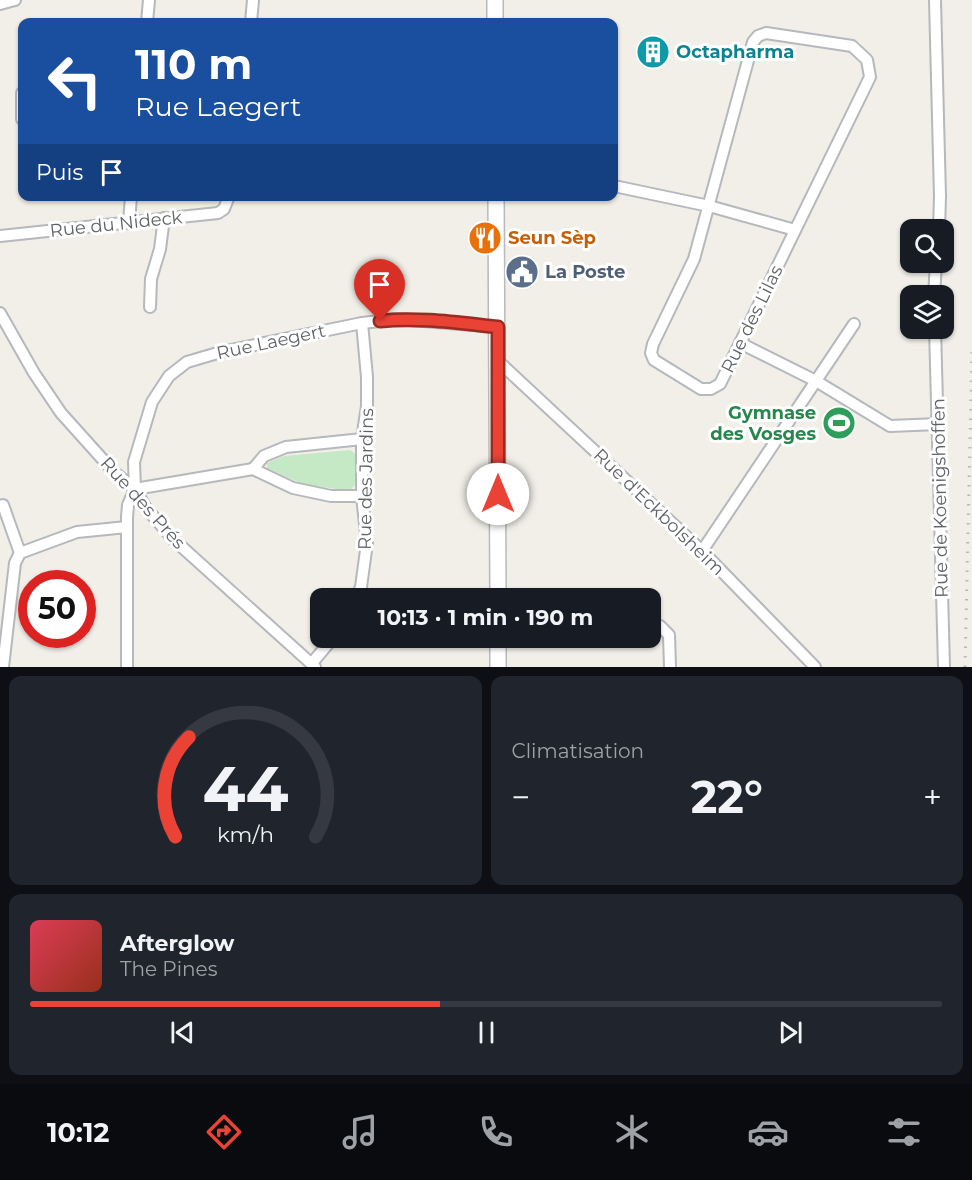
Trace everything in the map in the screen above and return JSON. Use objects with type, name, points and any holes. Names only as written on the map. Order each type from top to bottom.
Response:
[{"type":"main road","points":[[495,0],[495,18]]},
{"type":"main road","points":[[496,201],[498,588]]},
{"type":"main road","points":[[498,648],[498,667]]},
{"type":"street","points":[[0,4],[15,0]]},
{"type":"street","points":[[147,18],[149,0]]},
{"type":"street","points":[[251,18],[253,0]]},
{"type":"street","points":[[934,0],[939,219]]},
{"type":"street","name":"Rue des Lilas","points":[[766,33],[852,46],[867,60],[870,77],[720,384],[711,389],[701,389],[654,360],[651,353],[653,344],[694,260],[709,206],[753,42],[758,36],[766,33]]},
{"type":"street","points":[[618,187],[709,206],[795,230]]},
{"type":"street","points":[[129,223],[131,201]]},
{"type":"street","name":"Rue du Nideck","points":[[0,236],[218,213],[224,209],[228,201]]},
{"type":"street","points":[[150,307],[151,279],[160,249],[164,218]]},
{"type":"street","name":"Rue des Prés","points":[[0,313],[34,373],[61,413],[114,472],[135,489],[146,508],[172,539],[314,665]]},
{"type":"street","name":"Rue Laegert","points":[[126,667],[127,527],[128,505],[135,489],[134,462],[152,402],[169,376],[187,362],[215,353],[362,323],[398,319],[498,327]]},
{"type":"street","name":"Rue des Jardins","points":[[361,588],[367,543],[362,496],[362,439],[367,406],[367,377],[362,323]]},
{"type":"street","points":[[702,551],[854,324]]},
{"type":"street","name":"Rue de Koenigshoffen","points":[[935,339],[944,667]]},
{"type":"street","points":[[740,343],[816,381],[891,426],[939,424]]},
{"type":"street","name":"Rue d'Eckbolsheim","points":[[498,361],[702,551],[815,667]]},
{"type":"street","points":[[253,469],[264,456],[286,447],[362,439]]},
{"type":"street","points":[[135,489],[253,469],[293,488],[331,496],[362,496]]},
{"type":"street","points":[[3,505],[20,553]]},
{"type":"street","points":[[3,667],[15,563],[20,553],[77,532],[127,527]]},
{"type":"street","points":[[661,627],[669,636],[670,667]]},
{"type":"street","points":[[314,665],[326,648]]},
{"type":"green space","points":[[350,450],[356,455],[356,483],[350,491],[303,484],[267,468],[267,463],[284,456]]},
{"type":"railway","points":[[965,667],[972,351]]},
{"type":"place","name":"Octapharma","points":[[653,52]]},
{"type":"place","name":"Seun Sèp","points":[[485,238]]},
{"type":"place","name":"La Poste","points":[[522,272]]},
{"type":"place","name":"Gymnase des Vosges","points":[[839,423]]},
{"type":"route","points":[[380,321],[398,319],[498,327],[498,494]]}]
